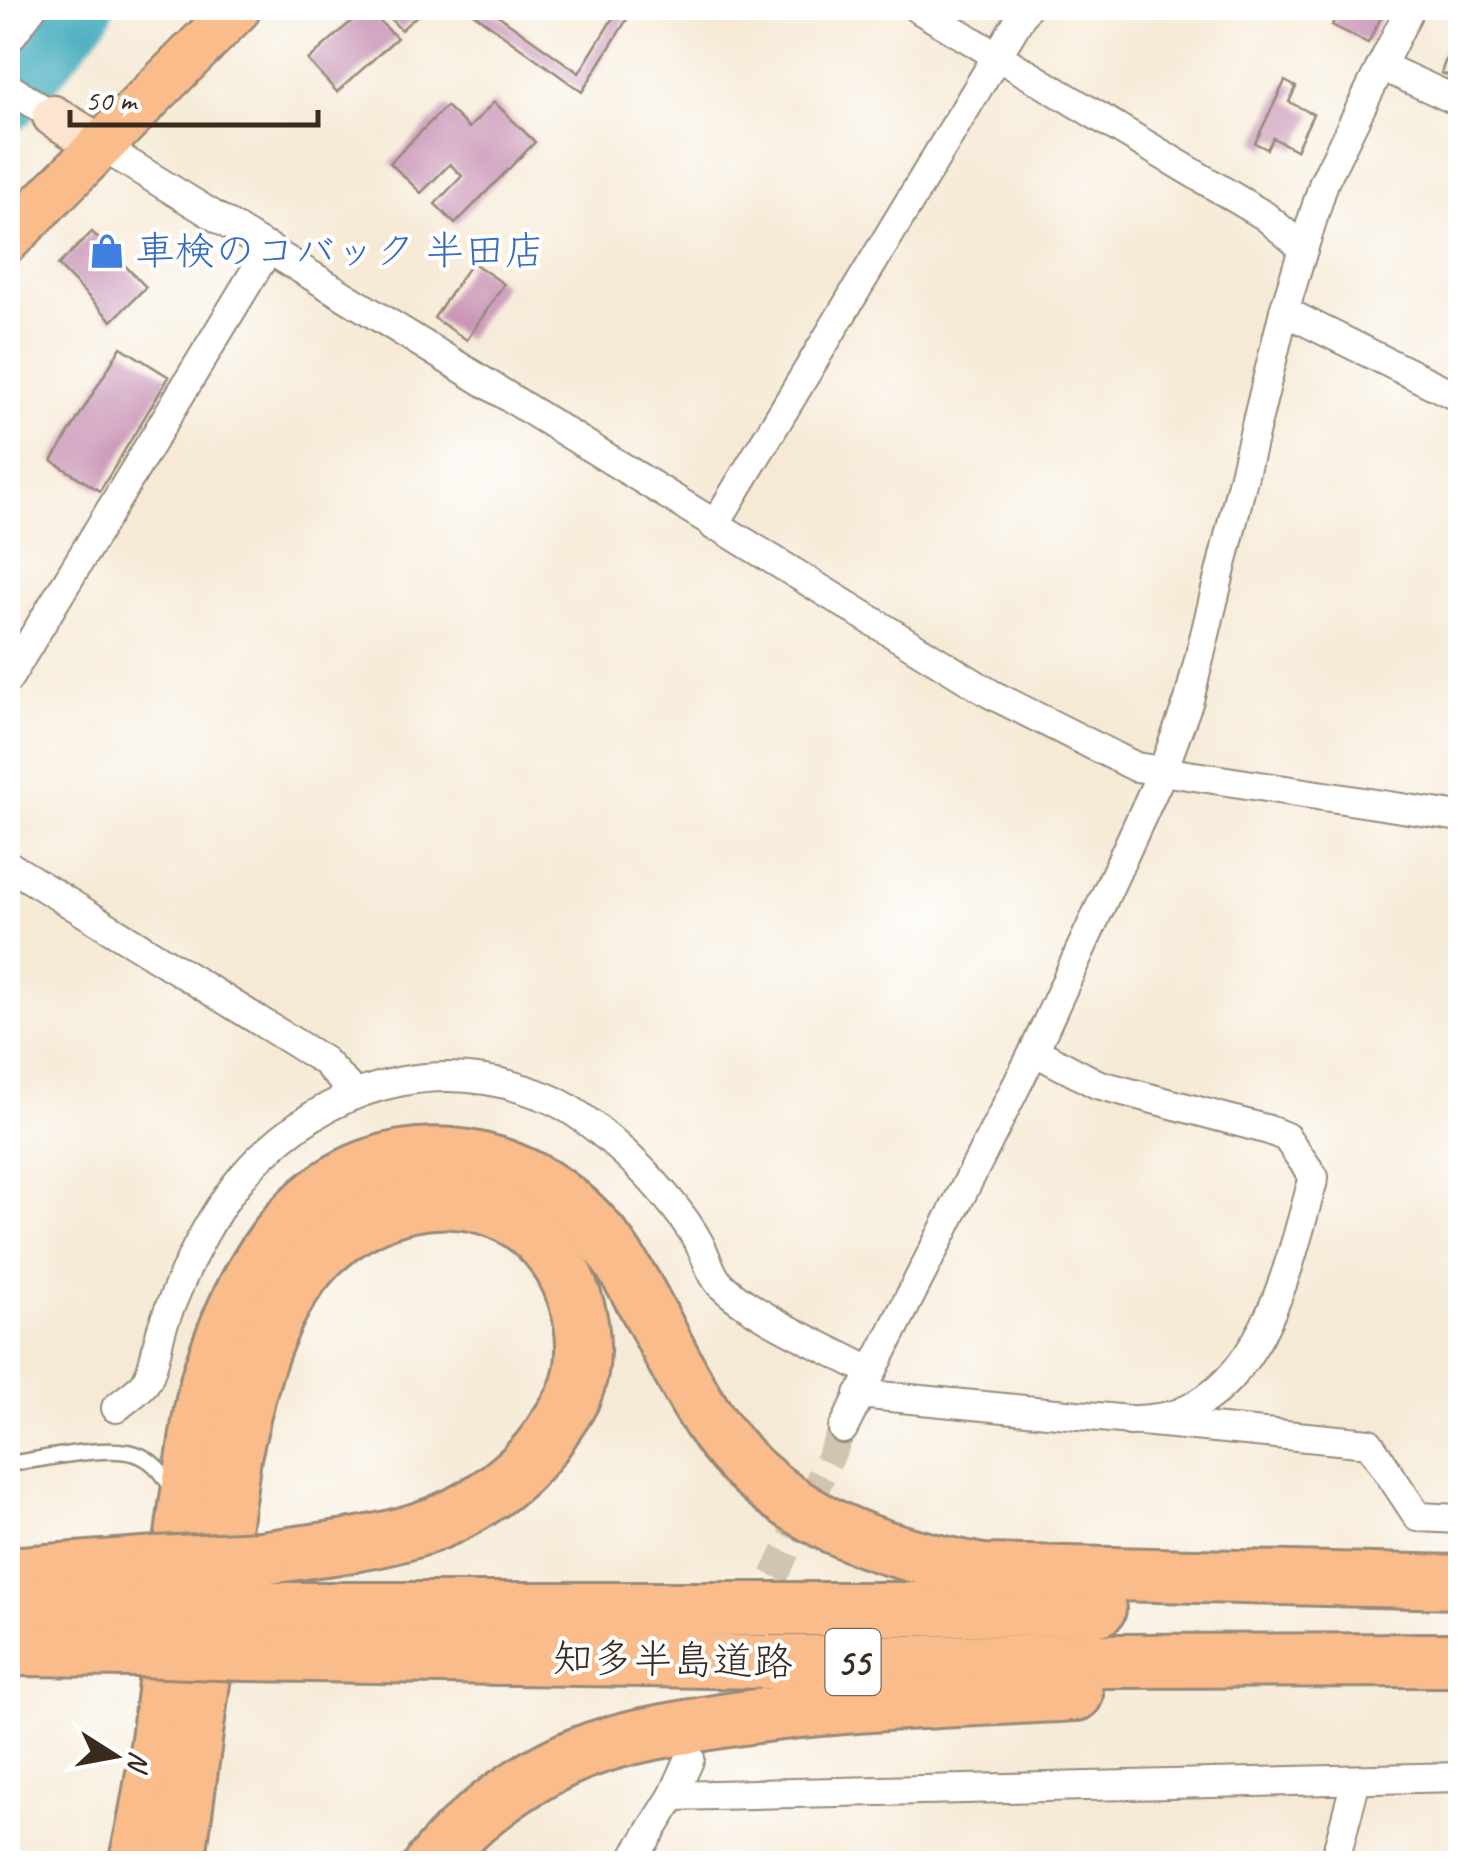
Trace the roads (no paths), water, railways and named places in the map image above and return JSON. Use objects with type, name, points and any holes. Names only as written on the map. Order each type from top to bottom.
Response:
[{"type":"highway","points":[[135,1864],[148,1808],[184,1514],[208,1381],[236,1307],[266,1252],[295,1216],[327,1189],[361,1170],[396,1159],[432,1153],[470,1156],[510,1167],[547,1185],[602,1238],[639,1293],[710,1421],[742,1461],[817,1520],[860,1540],[911,1557],[982,1571],[1460,1582]]},
{"type":"highway","points":[[8,1649],[147,1607],[261,1558],[420,1530],[510,1480],[546,1442],[575,1394],[584,1352],[581,1316],[569,1280],[550,1248],[521,1225],[487,1208],[451,1199],[410,1204],[370,1219],[334,1243],[304,1273],[279,1313],[246,1402],[234,1457],[178,1864]]},
{"type":"highway","points":[[8,1574],[251,1632]]},
{"type":"highway","points":[[8,1605],[147,1607]]},
{"type":"highway","name":"知多半島道路","points":[[251,1632],[1460,1608]]},
{"type":"highway","name":"知多半島道路","points":[[251,1632],[774,1662],[1460,1660]]},
{"type":"highway","points":[[432,1864],[477,1818],[562,1761],[605,1744],[664,1730],[780,1711],[1310,1679],[1342,1661]]},
{"type":"main road","points":[[8,238],[238,8]]},
{"type":"street","points":[[918,8],[1266,216],[1303,248]]},
{"type":"street","points":[[714,526],[1026,8]]},
{"type":"street","points":[[843,1430],[1034,1051],[1163,770],[1189,700],[1284,311],[1324,182],[1410,8]]},
{"type":"street","points":[[1381,66],[1460,102]]},
{"type":"street","points":[[8,86],[714,526],[992,694],[1136,767],[1460,817]]},
{"type":"street","points":[[8,679],[269,248]]},
{"type":"street","points":[[1284,311],[1460,398]]},
{"type":"street","points":[[8,865],[324,1061],[354,1093]]},
{"type":"street","points":[[1034,1051],[1097,1084],[1286,1137],[1314,1177],[1284,1283],[1241,1367],[1180,1414],[1129,1421]]},
{"type":"street","points":[[116,1408],[146,1381],[163,1326],[210,1220],[266,1152],[311,1118],[354,1093],[383,1084],[432,1078],[488,1080],[550,1099],[616,1144],[664,1194],[699,1242],[718,1282],[864,1383],[1129,1421],[1370,1443],[1418,1517],[1460,1520]]},
{"type":"street","points":[[630,1864],[673,1796],[690,1758]]},
{"type":"street","points":[[673,1796],[1460,1777]]},
{"type":"street","points":[[1334,1864],[1356,1780]]},
{"type":"lane","points":[[8,1464],[116,1451],[142,1456],[165,1475],[184,1514]]},
{"type":"waterway","points":[[8,102],[84,8]]},
{"type":"tunnel","points":[[703,1729],[843,1429]]},
{"type":"place","name":"車検のコバック 半田店","points":[[107,251]]}]
